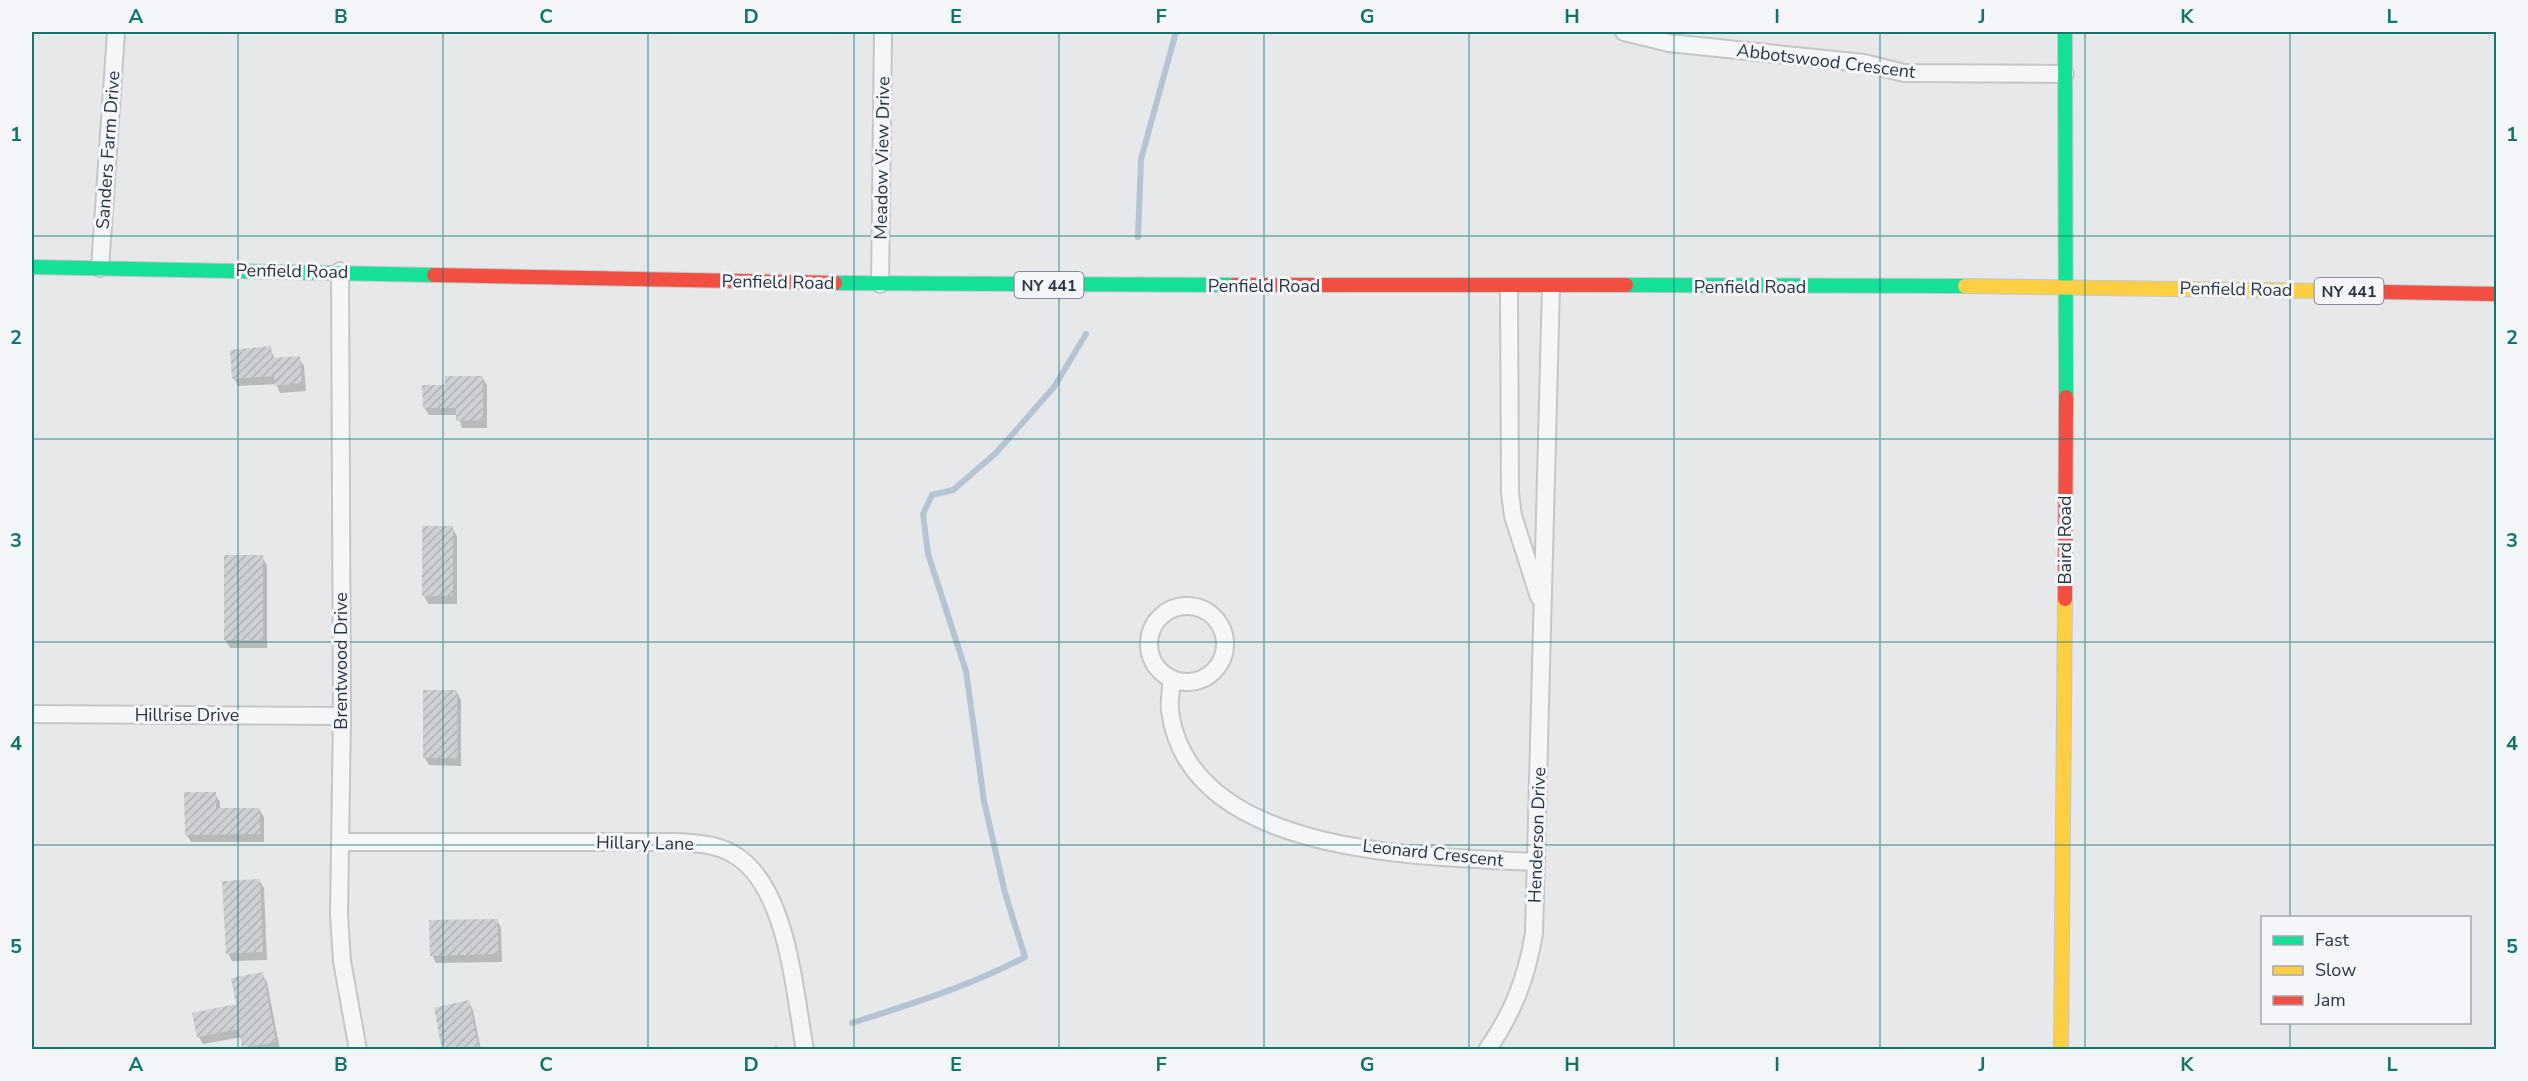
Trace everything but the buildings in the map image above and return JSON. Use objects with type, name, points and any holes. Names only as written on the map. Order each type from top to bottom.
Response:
[{"type":"main road","name":"Baird Road","points":[[2061,1050],[2067,286],[2065,32]]},
{"type":"main road","name":"Penfield Road","points":[[32,267],[340,271],[880,284],[1509,287],[2067,286],[2496,294]]},
{"type":"street","name":"Sanders Farm Drive","points":[[100,268],[116,32]]},
{"type":"street","name":"Meadow View Drive","points":[[880,284],[883,32]]},
{"type":"street","name":"Abbotswood Crescent","points":[[1624,32],[1669,43],[1864,63],[1904,73],[2065,74]]},
{"type":"street","name":"Brentwood Drive","points":[[340,271],[342,716],[339,915],[342,961],[358,1050]]},
{"type":"street","name":"Henderson Drive","points":[[1509,287],[1510,494],[1513,516],[1543,609]]},
{"type":"street","name":"Henderson Drive","points":[[1487,1050],[1514,1004],[1528,970],[1534,933],[1551,287]]},
{"type":"street","points":[[1183,607],[1207,612],[1223,632],[1223,656],[1208,676],[1197,681],[1172,679],[1154,663],[1149,638],[1153,627],[1171,610],[1183,607]]},
{"type":"street","name":"Leonard Crescent","points":[[1172,679],[1170,710],[1179,744],[1194,770],[1216,794],[1257,819],[1297,832],[1397,853],[1536,862]]},
{"type":"street","name":"Hillrise Drive","points":[[32,714],[342,716]]},
{"type":"street","name":"Hillary Lane","points":[[340,842],[675,842],[707,845],[732,853],[752,868],[766,885],[777,910],[805,1050]]},
{"type":"waterway","points":[[1138,237],[1141,159],[1176,32]]},
{"type":"waterway","points":[[852,1023],[962,986],[1025,957],[1005,893],[984,801],[966,671],[928,554],[923,514],[932,495],[953,490],[996,453],[1054,387],[1086,334]]},
{"type":"traffic: fast","points":[[2065,32],[2066,397]]},
{"type":"traffic: fast","points":[[32,267],[434,275]]},
{"type":"traffic: fast","points":[[835,283],[1235,285]]},
{"type":"traffic: fast","points":[[1626,285],[1965,286]]},
{"type":"traffic: slow","points":[[1965,286],[2384,292]]},
{"type":"traffic: slow","points":[[2061,1050],[2065,599]]},
{"type":"traffic: jam","points":[[434,275],[835,283]]},
{"type":"traffic: jam","points":[[1235,285],[1626,285]]},
{"type":"traffic: jam","points":[[2384,292],[2496,294]]},
{"type":"traffic: jam","points":[[2065,599],[2066,397]]}]
